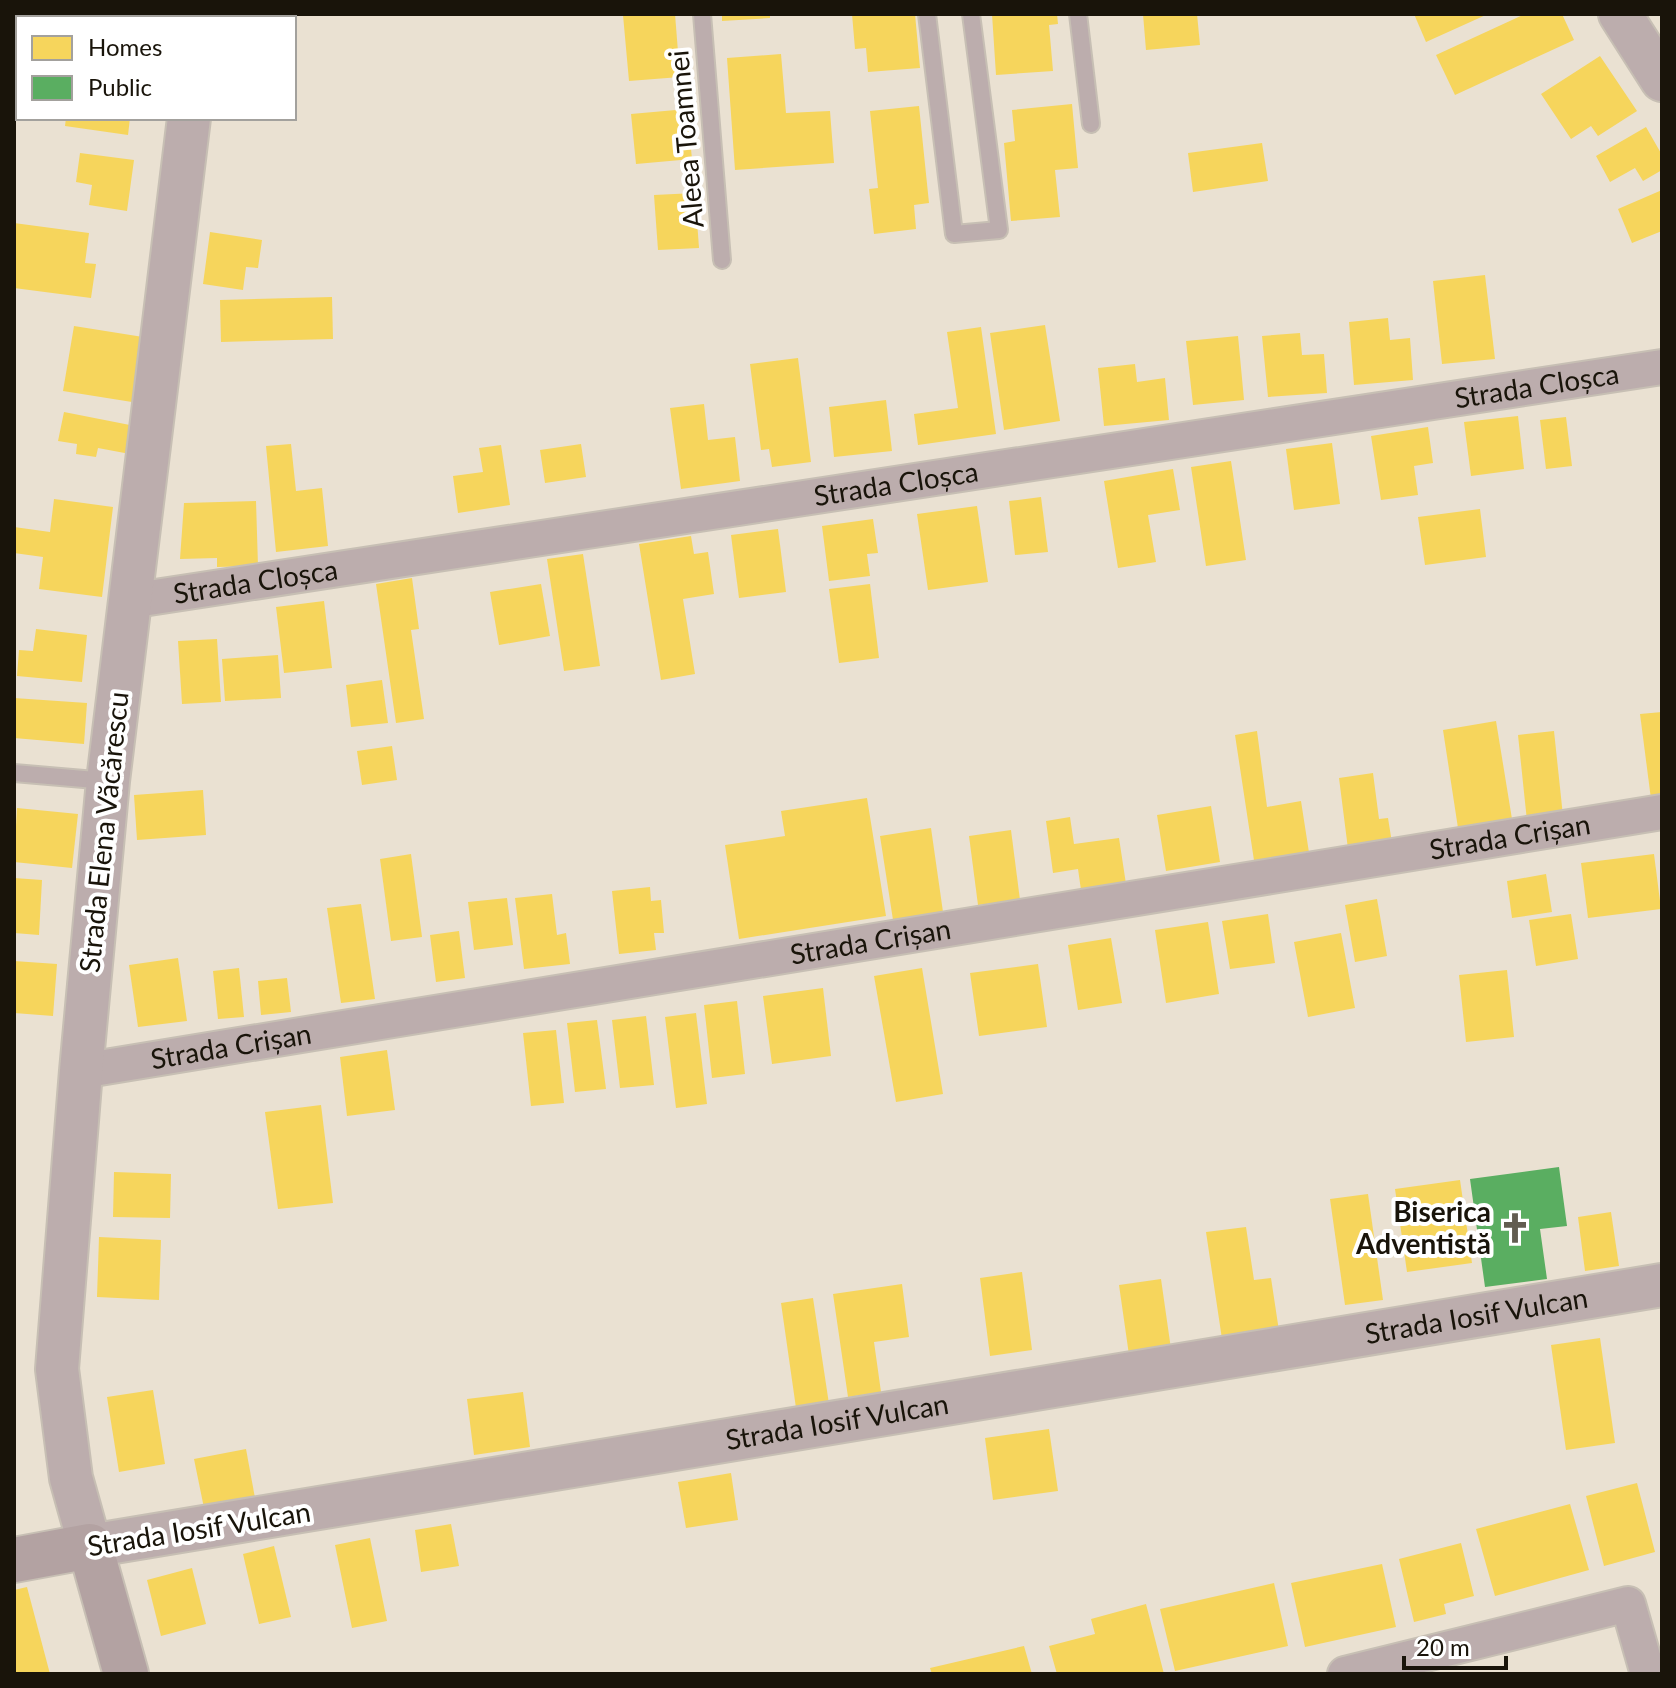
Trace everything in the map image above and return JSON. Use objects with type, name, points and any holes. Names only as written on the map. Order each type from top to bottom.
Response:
[{"type":"main road","name":"Strada Iosif Vulcan","points":[[14,1560],[90,1546]]},
{"type":"main road","points":[[90,1546],[126,1674]]},
{"type":"street","points":[[1620,14],[1662,80]]},
{"type":"street","name":"Strada Elena Văcărescu","points":[[90,1546],[71,1478],[57,1369],[108,781],[189,120]]},
{"type":"street","name":"Strada Cloșca","points":[[129,601],[1662,367]]},
{"type":"street","name":"Strada Crișan","points":[[81,1071],[1662,812]]},
{"type":"street","name":"Strada Iosif Vulcan","points":[[90,1546],[1662,1285]]},
{"type":"street","points":[[1345,1674],[1628,1604],[1648,1674]]},
{"type":"lane","name":"Aleea Toamnei","points":[[702,14],[722,260]]},
{"type":"lane","points":[[927,14],[954,234],[999,230],[971,14]]},
{"type":"lane","points":[[1078,14],[1091,124]]},
{"type":"lane","points":[[14,773],[108,781]]},
{"type":"building: Homes","points":[[675,14],[680,77],[629,81],[623,15]]},
{"type":"building: Homes","points":[[722,14],[770,14],[770,18],[722,21]]},
{"type":"building: Homes","points":[[852,14],[915,14],[920,68],[868,72],[866,48],[855,49]]},
{"type":"building: Homes","points":[[992,14],[1057,14],[1058,24],[1049,25],[1053,71],[996,75]]},
{"type":"building: Homes","points":[[1143,14],[1197,14],[1200,45],[1146,50]]},
{"type":"building: Homes","points":[[1414,14],[1488,14],[1426,42]]},
{"type":"building: Homes","points":[[1525,14],[1562,14],[1574,40],[1455,95],[1436,55]]},
{"type":"building: Homes","points":[[781,54],[786,113],[830,111],[834,163],[735,170],[727,58]]},
{"type":"building: Homes","points":[[1600,56],[1637,111],[1598,136],[1591,126],[1571,139],[1541,94]]},
{"type":"building: Homes","points":[[1072,104],[1078,168],[1055,170],[1060,217],[1011,221],[1004,143],[1015,141],[1012,110]]},
{"type":"building: Homes","points":[[919,106],[929,203],[914,205],[916,229],[874,234],[869,189],[878,188],[870,111]]},
{"type":"building: Homes","points":[[687,109],[692,159],[636,164],[631,114]]},
{"type":"building: Homes","points":[[66,120],[130,120],[128,135],[65,126]]},
{"type":"building: Homes","points":[[1646,127],[1662,155],[1662,170],[1643,181],[1635,168],[1610,182],[1596,156]]},
{"type":"building: Homes","points":[[1262,143],[1268,181],[1193,192],[1188,153]]},
{"type":"building: Homes","points":[[80,153],[134,160],[127,211],[89,205],[92,185],[76,182]]},
{"type":"building: Homes","points":[[1662,190],[1662,231],[1632,243],[1618,209]]},
{"type":"building: Homes","points":[[695,193],[699,248],[658,250],[654,195]]},
{"type":"building: Homes","points":[[14,223],[89,233],[85,263],[96,264],[91,298],[14,288]]},
{"type":"building: Homes","points":[[210,232],[262,240],[258,268],[246,267],[243,290],[203,284]]},
{"type":"building: Homes","points":[[1485,275],[1495,359],[1442,364],[1433,281]]},
{"type":"building: Homes","points":[[332,297],[333,339],[221,342],[220,300]]},
{"type":"building: Homes","points":[[1388,318],[1390,340],[1410,338],[1413,380],[1354,385],[1349,322]]},
{"type":"building: Homes","points":[[1045,325],[1060,421],[1004,430],[990,333]]},
{"type":"building: Homes","points":[[74,326],[143,337],[132,402],[63,391]]},
{"type":"building: Homes","points":[[981,327],[996,434],[918,445],[914,414],[958,408],[947,332]]},
{"type":"building: Homes","points":[[1300,333],[1302,355],[1324,354],[1327,393],[1268,397],[1262,336]]},
{"type":"building: Homes","points":[[1238,336],[1244,400],[1193,405],[1186,341]]},
{"type":"building: Homes","points":[[798,358],[811,462],[772,467],[769,449],[761,450],[750,364]]},
{"type":"building: Homes","points":[[1135,364],[1137,382],[1165,378],[1169,420],[1104,426],[1098,368]]},
{"type":"building: Homes","points":[[886,400],[892,451],[834,457],[829,407]]},
{"type":"building: Homes","points":[[704,404],[708,440],[735,437],[740,481],[681,489],[670,408]]},
{"type":"building: Homes","points":[[64,412],[135,426],[130,454],[98,448],[96,457],[76,454],[77,444],[58,441]]},
{"type":"building: Homes","points":[[1518,416],[1524,469],[1471,476],[1464,422]]},
{"type":"building: Homes","points":[[1566,417],[1572,466],[1546,469],[1540,420]]},
{"type":"building: Homes","points":[[1428,427],[1433,463],[1414,466],[1418,495],[1381,500],[1371,436]]},
{"type":"building: Homes","points":[[1332,443],[1340,504],[1294,510],[1286,449]]},
{"type":"building: Homes","points":[[291,444],[296,491],[322,488],[328,546],[276,552],[266,446]]},
{"type":"building: Homes","points":[[581,444],[586,477],[545,483],[540,450]]},
{"type":"building: Homes","points":[[501,445],[510,505],[458,513],[453,476],[483,472],[479,448]]},
{"type":"building: Homes","points":[[1231,461],[1246,560],[1206,566],[1191,467]]},
{"type":"building: Homes","points":[[1173,469],[1180,510],[1148,515],[1156,562],[1118,568],[1104,481]]},
{"type":"building: Homes","points":[[1041,497],[1048,552],[1015,555],[1009,501]]},
{"type":"building: Homes","points":[[54,499],[113,507],[102,597],[39,589],[43,557],[14,553],[14,527],[50,532]]},
{"type":"building: Homes","points":[[256,501],[258,566],[217,567],[217,558],[180,559],[184,503]]},
{"type":"building: Homes","points":[[977,506],[988,582],[928,590],[917,514]]},
{"type":"building: Homes","points":[[1480,509],[1486,557],[1425,565],[1418,517]]},
{"type":"building: Homes","points":[[873,519],[878,553],[867,554],[870,576],[829,581],[822,526]]},
{"type":"building: Homes","points":[[778,529],[786,592],[739,598],[731,535]]},
{"type":"building: Homes","points":[[691,536],[694,554],[708,552],[714,594],[683,599],[695,674],[661,680],[639,544]]},
{"type":"building: Homes","points":[[583,554],[600,666],[564,671],[547,559]]},
{"type":"building: Homes","points":[[412,578],[419,629],[411,630],[424,719],[396,723],[376,584]]},
{"type":"building: Homes","points":[[541,584],[550,636],[499,645],[490,592]]},
{"type":"building: Homes","points":[[870,584],[879,658],[839,663],[829,589]]},
{"type":"building: Homes","points":[[324,601],[332,668],[284,673],[276,607]]},
{"type":"building: Homes","points":[[36,629],[87,635],[82,682],[17,676],[19,650],[33,651]]},
{"type":"building: Homes","points":[[217,639],[221,702],[182,704],[178,641]]},
{"type":"building: Homes","points":[[278,655],[281,698],[225,701],[222,659]]},
{"type":"building: Homes","points":[[382,680],[388,723],[351,727],[346,685]]},
{"type":"building: Homes","points":[[14,698],[87,703],[84,744],[14,738]]},
{"type":"building: Homes","points":[[1662,712],[1662,798],[1651,799],[1640,714]]},
{"type":"building: Homes","points":[[1496,721],[1512,819],[1458,828],[1443,730]]},
{"type":"building: Homes","points":[[1257,731],[1267,807],[1301,801],[1310,859],[1255,867],[1235,735]]},
{"type":"building: Homes","points":[[1554,731],[1563,816],[1527,821],[1518,735]]},
{"type":"building: Homes","points":[[392,746],[397,780],[362,785],[357,751]]},
{"type":"building: Homes","points":[[1373,773],[1379,819],[1388,818],[1392,843],[1348,849],[1339,778]]},
{"type":"building: Homes","points":[[203,790],[206,835],[137,840],[134,795]]},
{"type":"building: Homes","points":[[867,798],[886,916],[739,939],[725,845],[785,836],[781,811]]},
{"type":"building: Homes","points":[[1211,806],[1220,862],[1166,871],[1157,815]]},
{"type":"building: Homes","points":[[17,808],[78,814],[72,868],[14,862]]},
{"type":"building: Homes","points":[[1070,817],[1074,844],[1119,838],[1126,884],[1081,890],[1078,869],[1053,873],[1046,821]]},
{"type":"building: Homes","points":[[931,828],[943,912],[893,920],[880,836]]},
{"type":"building: Homes","points":[[1011,830],[1020,900],[978,905],[969,836]]},
{"type":"building: Homes","points":[[411,854],[422,937],[391,941],[380,859]]},
{"type":"building: Homes","points":[[1654,854],[1661,909],[1588,918],[1581,863]]},
{"type":"building: Homes","points":[[1546,874],[1552,912],[1512,918],[1507,881]]},
{"type":"building: Homes","points":[[14,878],[42,880],[39,935],[14,933]]},
{"type":"building: Homes","points":[[650,887],[651,901],[661,900],[664,933],[654,933],[656,950],[619,954],[612,891]]},
{"type":"building: Homes","points":[[552,894],[557,935],[566,933],[570,964],[524,969],[515,898]]},
{"type":"building: Homes","points":[[507,898],[513,945],[474,950],[468,902]]},
{"type":"building: Homes","points":[[1377,899],[1387,956],[1355,962],[1345,905]]},
{"type":"building: Homes","points":[[361,904],[375,999],[341,1003],[327,908]]},
{"type":"building: Homes","points":[[1268,914],[1275,963],[1230,969],[1222,921]]},
{"type":"building: Homes","points":[[1571,914],[1578,959],[1536,966],[1529,920]]},
{"type":"building: Homes","points":[[1208,922],[1219,994],[1166,1003],[1155,930]]},
{"type":"building: Homes","points":[[459,931],[465,978],[436,982],[430,935]]},
{"type":"building: Homes","points":[[1341,933],[1355,1008],[1308,1017],[1294,942]]},
{"type":"building: Homes","points":[[1111,938],[1122,1003],[1078,1010],[1068,945]]},
{"type":"building: Homes","points":[[178,958],[187,1021],[138,1027],[129,965]]},
{"type":"building: Homes","points":[[14,961],[57,964],[53,1016],[14,1013]]},
{"type":"building: Homes","points":[[1038,964],[1047,1027],[979,1036],[970,973]]},
{"type":"building: Homes","points":[[239,968],[244,1017],[218,1019],[213,971]]},
{"type":"building: Homes","points":[[922,968],[943,1094],[896,1102],[874,976]]},
{"type":"building: Homes","points":[[1507,970],[1514,1037],[1466,1042],[1459,975]]},
{"type":"building: Homes","points":[[287,978],[291,1012],[261,1015],[258,981]]},
{"type":"building: Homes","points":[[823,988],[831,1056],[772,1064],[763,996]]},
{"type":"building: Homes","points":[[737,1001],[745,1074],[712,1078],[704,1005]]},
{"type":"building: Homes","points":[[696,1013],[707,1104],[676,1108],[665,1017]]},
{"type":"building: Homes","points":[[646,1016],[654,1085],[620,1088],[612,1020]]},
{"type":"building: Homes","points":[[597,1020],[606,1089],[575,1092],[567,1023]]},
{"type":"building: Homes","points":[[556,1030],[564,1103],[531,1106],[523,1033]]},
{"type":"building: Homes","points":[[387,1050],[395,1110],[347,1116],[340,1057]]},
{"type":"building: Homes","points":[[321,1105],[333,1203],[278,1209],[265,1112]]},
{"type":"building: Homes","points":[[114,1172],[171,1174],[170,1218],[113,1217]]},
{"type":"building: Homes","points":[[1460,1180],[1472,1263],[1407,1272],[1395,1189]]},
{"type":"building: Homes","points":[[1368,1194],[1383,1300],[1345,1305],[1330,1199]]},
{"type":"building: Homes","points":[[1611,1212],[1619,1266],[1585,1271],[1578,1217]]},
{"type":"building: Homes","points":[[1246,1227],[1254,1280],[1271,1278],[1279,1331],[1222,1339],[1206,1232]]},
{"type":"building: Homes","points":[[99,1237],[161,1240],[159,1300],[97,1297]]},
{"type":"building: Homes","points":[[1022,1272],[1032,1350],[990,1356],[980,1278]]},
{"type":"building: Homes","points":[[1161,1279],[1171,1349],[1129,1355],[1119,1285]]},
{"type":"building: Homes","points":[[902,1284],[909,1337],[874,1342],[881,1392],[848,1397],[833,1294]]},
{"type":"building: Homes","points":[[813,1298],[829,1404],[796,1408],[781,1303]]},
{"type":"building: Homes","points":[[1600,1338],[1615,1443],[1566,1450],[1551,1345]]},
{"type":"building: Homes","points":[[153,1390],[165,1464],[119,1472],[107,1397]]},
{"type":"building: Homes","points":[[523,1392],[530,1447],[474,1455],[467,1399]]},
{"type":"building: Homes","points":[[1049,1429],[1058,1491],[993,1500],[985,1438]]},
{"type":"building: Homes","points":[[246,1449],[255,1498],[204,1508],[194,1459]]},
{"type":"building: Homes","points":[[731,1473],[738,1520],[686,1528],[678,1482]]},
{"type":"building: Homes","points":[[1637,1483],[1655,1552],[1604,1566],[1586,1496]]},
{"type":"building: Homes","points":[[1570,1504],[1589,1570],[1495,1596],[1476,1529]]},
{"type":"building: Homes","points":[[451,1524],[459,1566],[421,1572],[415,1530]]},
{"type":"building: Homes","points":[[370,1538],[387,1621],[352,1628],[335,1545]]},
{"type":"building: Homes","points":[[1461,1543],[1474,1596],[1444,1604],[1446,1614],[1414,1622],[1399,1559]]},
{"type":"building: Homes","points":[[274,1546],[291,1617],[259,1624],[243,1554]]},
{"type":"building: Homes","points":[[1382,1564],[1396,1627],[1305,1647],[1291,1583]]},
{"type":"building: Homes","points":[[192,1568],[206,1624],[161,1636],[147,1580]]},
{"type":"building: Homes","points":[[1274,1583],[1288,1646],[1175,1671],[1160,1609]]},
{"type":"building: Homes","points":[[27,1587],[50,1674],[14,1674],[14,1590]]},
{"type":"building: Homes","points":[[1146,1604],[1164,1674],[1057,1674],[1049,1646],[1095,1634],[1091,1619]]},
{"type":"building: Homes","points":[[1024,1646],[1032,1674],[932,1674],[930,1668]]},
{"type":"building: Public","name":"Biserica Adventistă","points":[[1559,1167],[1567,1226],[1540,1229],[1547,1279],[1485,1287],[1470,1179]]},
{"type":"place","name":"Biserica Adventistă","points":[[1515,1228]]}]
